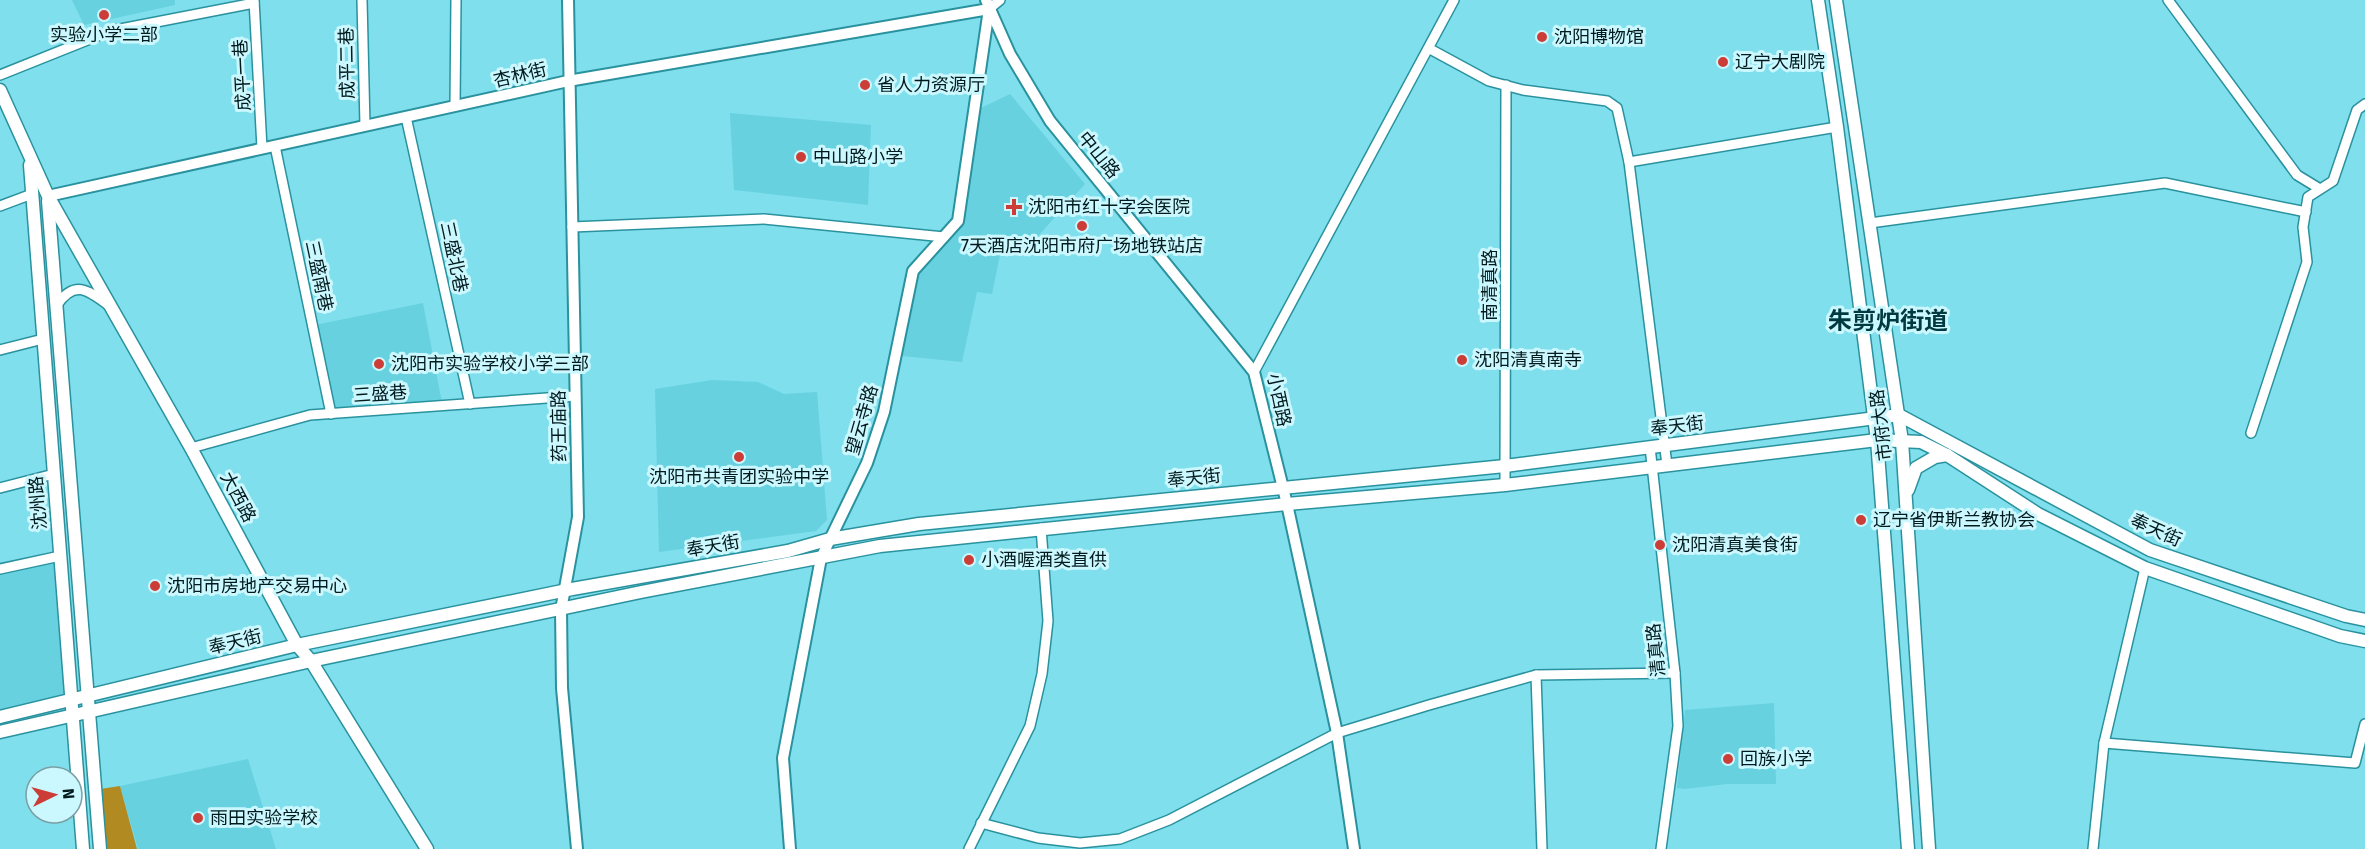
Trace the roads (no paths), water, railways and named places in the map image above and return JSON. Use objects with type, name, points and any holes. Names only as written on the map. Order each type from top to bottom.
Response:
[{"type":"main road","name":"市府大路","points":[[1818,0],[1877,440],[1908,849]]},
{"type":"main road","name":"市府大路","points":[[1836,0],[1902,441],[1929,849]]},
{"type":"main road","name":"大西路","points":[[0,90],[48,196],[191,448],[297,645],[311,661],[427,849]]},
{"type":"main road","name":"沈州路","points":[[29,155],[83,849]]},
{"type":"main road","name":"沈州路","points":[[48,196],[100,849]]},
{"type":"main road","name":"奉天街","points":[[0,717],[297,645],[788,551],[830,539],[918,524],[1504,466],[1899,416],[2150,550],[2346,616],[2365,620]]},
{"type":"main road","name":"奉天街","points":[[0,732],[311,661],[641,592],[880,546],[1041,528],[1505,485],[1877,440],[1921,442],[1947,455],[2038,514],[2145,568],[2340,636],[2365,641]]},
{"type":"main road","points":[[1905,497],[1916,468],[1929,459],[1947,455]]},
{"type":"street","name":"成平二巷","points":[[362,0],[365,126]]},
{"type":"street","points":[[455,106],[456,0]]},
{"type":"street","name":"药王庙路","points":[[568,0],[578,517],[561,610],[562,688],[577,849]]},
{"type":"street","name":"杏林街","points":[[48,196],[568,81],[988,5],[1000,0]]},
{"type":"street","name":"小西路","points":[[1354,849],[1337,733],[1287,504],[1254,372],[1430,49],[1454,0]]},
{"type":"street","points":[[2168,0],[2297,175],[2320,189]]},
{"type":"street","points":[[0,75],[110,31],[254,2]]},
{"type":"street","name":"成平一巷","points":[[254,2],[262,148]]},
{"type":"street","name":"望云寺路","points":[[790,849],[783,758],[822,558],[867,463],[884,412],[913,272],[958,222],[988,5]]},
{"type":"street","name":"中山路","points":[[988,5],[1010,54],[1050,121],[1254,372]]},
{"type":"street","points":[[1430,49],[1489,81],[1522,90],[1607,101],[1617,108],[1629,162],[1666,465]]},
{"type":"street","name":"南清真路","points":[[1505,485],[1506,85]]},
{"type":"street","points":[[2251,433],[2307,262],[2303,227],[2308,197],[2333,181],[2357,110],[2365,104]]},
{"type":"street","name":"三盛北巷","points":[[406,117],[470,404]]},
{"type":"street","points":[[1629,162],[1836,127]]},
{"type":"street","name":"三盛南巷","points":[[275,146],[331,414]]},
{"type":"street","points":[[1870,223],[2165,183],[2306,212]]},
{"type":"street","points":[[0,206],[32,194]]},
{"type":"street","points":[[572,227],[765,219],[944,237]]},
{"type":"street","points":[[57,305],[65,293],[76,288],[91,291],[110,306]]},
{"type":"street","points":[[0,350],[43,339]]},
{"type":"street","name":"三盛巷","points":[[191,448],[310,416],[575,396]]},
{"type":"street","name":"清真路","points":[[1650,447],[1675,673],[1678,726],[1661,849]]},
{"type":"street","points":[[0,488],[54,474]]},
{"type":"street","points":[[969,849],[1030,726],[1042,674],[1048,621],[1041,528]]},
{"type":"street","points":[[0,569],[60,556]]},
{"type":"street","points":[[2092,849],[2104,743],[2145,568]]},
{"type":"street","points":[[981,823],[1038,838],[1080,843],[1120,839],[1168,820],[1337,733],[1536,675],[1675,673]]},
{"type":"street","points":[[1536,675],[1542,849]]},
{"type":"street","points":[[2104,743],[2355,763],[2365,724]]},
{"type":"place","name":"实验小学二部","points":[[104,15]]},
{"type":"place","name":"沈阳博物馆","points":[[1542,37]]},
{"type":"place","name":"辽宁大剧院","points":[[1723,62]]},
{"type":"place","name":"省人力资源厅","points":[[865,85]]},
{"type":"place","name":"中山路小学","points":[[801,157]]},
{"type":"place","name":"沈阳市红十字会医院","points":[[1014,207]]},
{"type":"place","name":"7天酒店沈阳市府广场地铁站店","points":[[1082,226]]},
{"type":"place","name":"沈阳清真南寺","points":[[1462,360]]},
{"type":"place","name":"沈阳市实验学校小学三部","points":[[379,364]]},
{"type":"place","name":"沈阳市共青团实验中学","points":[[739,457]]},
{"type":"place","name":"辽宁省伊斯兰教协会","points":[[1861,520]]},
{"type":"place","name":"沈阳清真美食街","points":[[1660,545]]},
{"type":"place","name":"小酒喔酒类直供","points":[[969,560]]},
{"type":"place","name":"沈阳市房地产交易中心","points":[[155,586]]},
{"type":"place","name":"回族小学","points":[[1728,759]]},
{"type":"place","name":"雨田实验学校","points":[[198,818]]},
{"type":"district","name":"朱剪炉街道","points":[[1888,321]]}]
